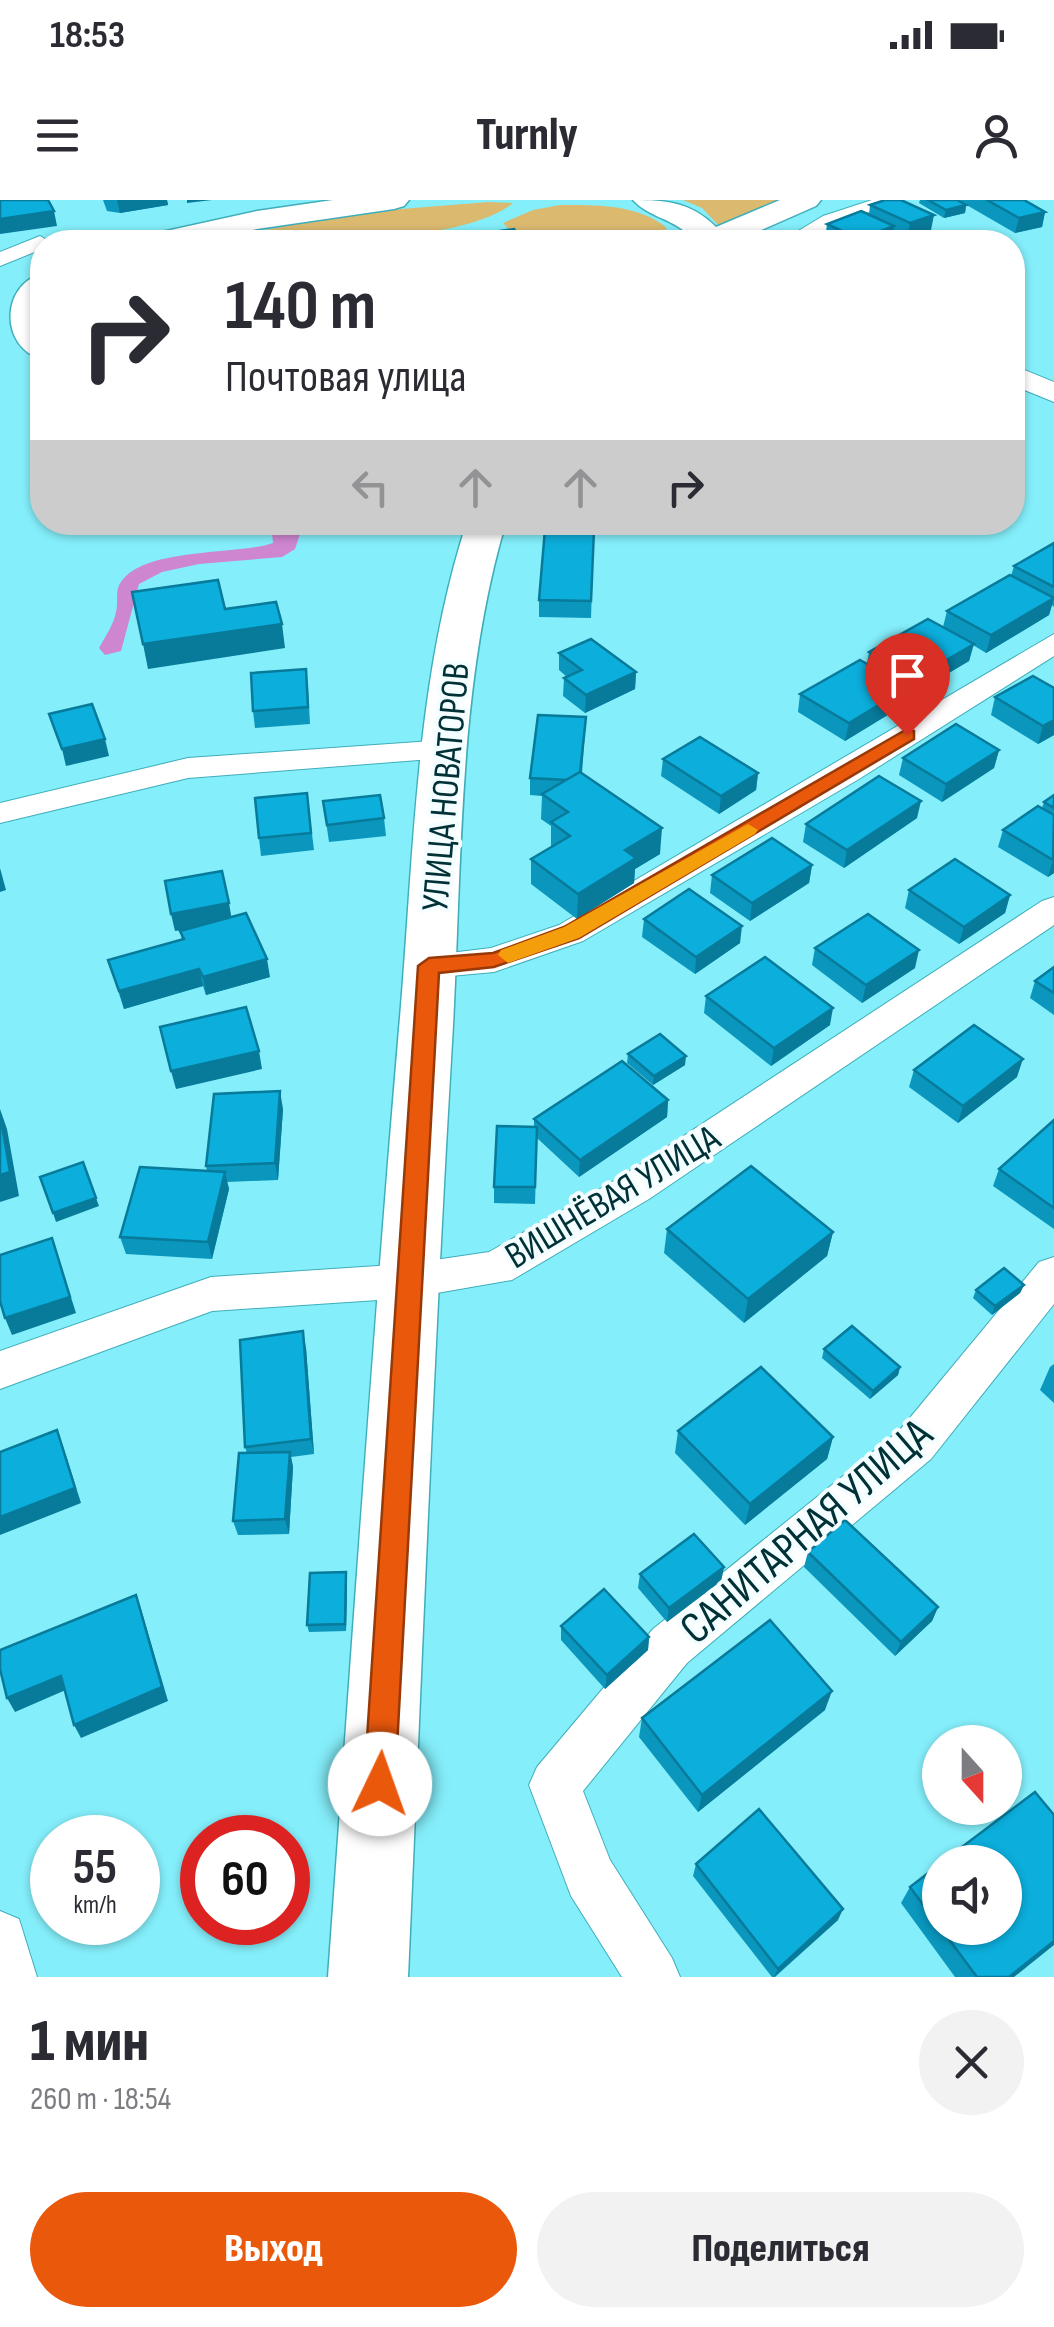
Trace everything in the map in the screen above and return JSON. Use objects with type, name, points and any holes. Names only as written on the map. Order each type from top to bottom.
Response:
[{"type":"main road","points":[[211,230],[324,205],[394,200]]},
{"type":"main road","points":[[648,200],[688,218],[702,230]]},
{"type":"main road","points":[[733,230],[806,200]]},
{"type":"main road","points":[[0,286],[30,266]]},
{"type":"main road","points":[[30,298],[23,316],[30,336]]},
{"type":"main road","points":[[0,356],[30,358]]},
{"type":"main road","name":"УЛИЦА НОВАТОРОВ","points":[[368,1977],[429,966],[446,750],[465,591],[476,535]]},
{"type":"street","points":[[812,230],[892,200]]},
{"type":"street","points":[[0,260],[30,259]]},
{"type":"street","points":[[1025,380],[1054,393]]},
{"type":"street","points":[[429,966],[494,960],[571,932],[848,772],[1054,643]]},
{"type":"street","points":[[0,812],[188,768],[446,750]]},
{"type":"street","name":"ВИШНЁВАЯ УЛИЦА","points":[[0,1370],[211,1294],[408,1282],[497,1268],[635,1188],[1054,909]]},
{"type":"street","name":"САНИТАРНАЯ УЛИЦА","points":[[653,1977],[590,1877],[554,1785],[670,1646],[915,1445],[1054,1274]]},
{"type":"street","points":[[0,1938],[10,1977]]},
{"type":"shaded area","points":[[683,200],[782,200],[721,228],[702,208]]},
{"type":"shaded area","points":[[513,203],[487,218],[439,230],[265,230],[363,212]]},
{"type":"shaded area","points":[[560,205],[615,207],[654,219],[667,230],[510,230],[503,223],[533,210]]},
{"type":"shaded area","points":[[272,535],[300,535],[295,549],[282,557],[199,564],[162,572],[139,584],[121,651],[105,655],[99,648],[115,617],[118,588],[128,575],[144,565],[273,543]]},
{"type":"building","points":[[0,200],[48,200],[54,211],[0,219]]},
{"type":"building","points":[[901,200],[934,215],[910,223],[870,205]]},
{"type":"building","points":[[928,200],[957,200],[966,205],[946,210]]},
{"type":"building","points":[[987,200],[1024,200],[1045,212],[1019,218]]},
{"type":"building","points":[[861,211],[894,226],[883,230],[840,230],[827,224]]},
{"type":"building","points":[[544,535],[594,535],[591,601],[539,600]]},
{"type":"building","points":[[1054,543],[1054,587],[1014,566]]},
{"type":"building","points":[[1010,575],[1054,598],[991,635],[947,611]]},
{"type":"building","points":[[218,580],[225,609],[276,602],[282,624],[143,644],[132,592]]},
{"type":"building","points":[[928,619],[974,644],[914,679],[869,652]]},
{"type":"building","points":[[591,639],[636,672],[586,695],[564,678],[582,670],[559,653]]},
{"type":"building","points":[[860,660],[908,687],[849,723],[800,694]]},
{"type":"building","points":[[306,669],[308,707],[253,711],[251,673]]},
{"type":"building","points":[[1033,676],[1054,688],[1054,720],[1043,726],[995,697]]},
{"type":"building","points":[[92,704],[105,739],[62,749],[49,714]]},
{"type":"building","points":[[538,715],[586,717],[580,773],[567,780],[530,778]]},
{"type":"building","points":[[956,724],[999,750],[946,784],[903,758]]},
{"type":"building","points":[[700,737],[758,773],[721,796],[663,759]]},
{"type":"building","points":[[580,772],[662,828],[625,850],[636,858],[578,894],[531,859],[570,836],[551,822],[568,812],[542,794]]},
{"type":"building","points":[[879,776],[921,801],[847,850],[806,824]]},
{"type":"building","points":[[307,793],[311,833],[259,838],[255,798]]},
{"type":"building","points":[[380,795],[384,818],[327,825],[323,801]]},
{"type":"building","points":[[1054,795],[1054,808],[1044,802]]},
{"type":"building","points":[[1038,806],[1054,815],[1053,860],[1003,830]]},
{"type":"building","points":[[772,838],[812,865],[752,903],[712,875]]},
{"type":"building","points":[[955,859],[1010,895],[964,927],[909,890]]},
{"type":"building","points":[[222,871],[229,903],[171,914],[165,881]]},
{"type":"building","points":[[689,889],[742,926],[696,957],[644,919]]},
{"type":"building","points":[[246,913],[267,959],[203,977],[199,969],[119,991],[108,960],[184,939],[180,931]]},
{"type":"building","points":[[868,914],[919,950],[866,985],[815,948]]},
{"type":"building","points":[[765,957],[833,1008],[774,1048],[706,996]]},
{"type":"building","points":[[1054,967],[1054,993],[1035,981]]},
{"type":"building","points":[[246,1007],[259,1051],[171,1071],[160,1027]]},
{"type":"building","points":[[974,1025],[1023,1059],[963,1106],[914,1070]]},
{"type":"building","points":[[660,1034],[686,1056],[654,1076],[628,1054]]},
{"type":"building","points":[[622,1061],[668,1100],[580,1160],[534,1119]]},
{"type":"building","points":[[280,1091],[275,1163],[206,1166],[214,1094]]},
{"type":"building","points":[[0,1114],[10,1172],[0,1175]]},
{"type":"building","points":[[1054,1120],[1054,1208],[999,1169]]},
{"type":"building","points":[[497,1126],[537,1127],[535,1187],[494,1187]]},
{"type":"building","points":[[83,1162],[96,1198],[53,1213],[40,1177]]},
{"type":"building","points":[[751,1166],[833,1232],[748,1299],[667,1229]]},
{"type":"building","points":[[140,1167],[225,1172],[208,1242],[120,1237]]},
{"type":"building","points":[[52,1238],[70,1297],[5,1318],[0,1301],[0,1255]]},
{"type":"building","points":[[1004,1268],[1024,1285],[995,1306],[976,1290]]},
{"type":"building","points":[[852,1326],[900,1367],[873,1391],[824,1349]]},
{"type":"building","points":[[303,1331],[311,1439],[245,1447],[240,1340]]},
{"type":"building","points":[[761,1367],[833,1437],[750,1504],[678,1431]]},
{"type":"building","points":[[57,1430],[75,1488],[0,1517],[0,1452]]},
{"type":"building","points":[[290,1452],[285,1519],[233,1521],[239,1453]]},
{"type":"building","points":[[845,1520],[938,1607],[901,1642],[808,1552]]},
{"type":"building","points":[[694,1534],[724,1567],[669,1608],[640,1574]]},
{"type":"building","points":[[346,1572],[345,1624],[307,1625],[310,1573]]},
{"type":"building","points":[[604,1589],[649,1637],[607,1675],[561,1626]]},
{"type":"building","points":[[136,1595],[162,1687],[74,1725],[61,1676],[7,1698],[0,1650]]},
{"type":"building","points":[[770,1620],[832,1691],[702,1795],[642,1718]]},
{"type":"building","points":[[1035,1792],[1054,1815],[1054,1941],[1009,1977],[977,1977],[953,1945],[1022,1945],[1022,1845],[965,1845],[991,1825],[1022,1825],[1022,1802]]},
{"type":"building","points":[[759,1809],[843,1909],[778,1969],[696,1864]]},
{"type":"building","points":[[922,1878],[922,1903],[910,1887]]},
{"type":"slow traffic","points":[[508,955],[571,932],[748,830]]},
{"type":"route","points":[[380,1784],[429,966],[494,960],[571,932],[907,735]]}]
